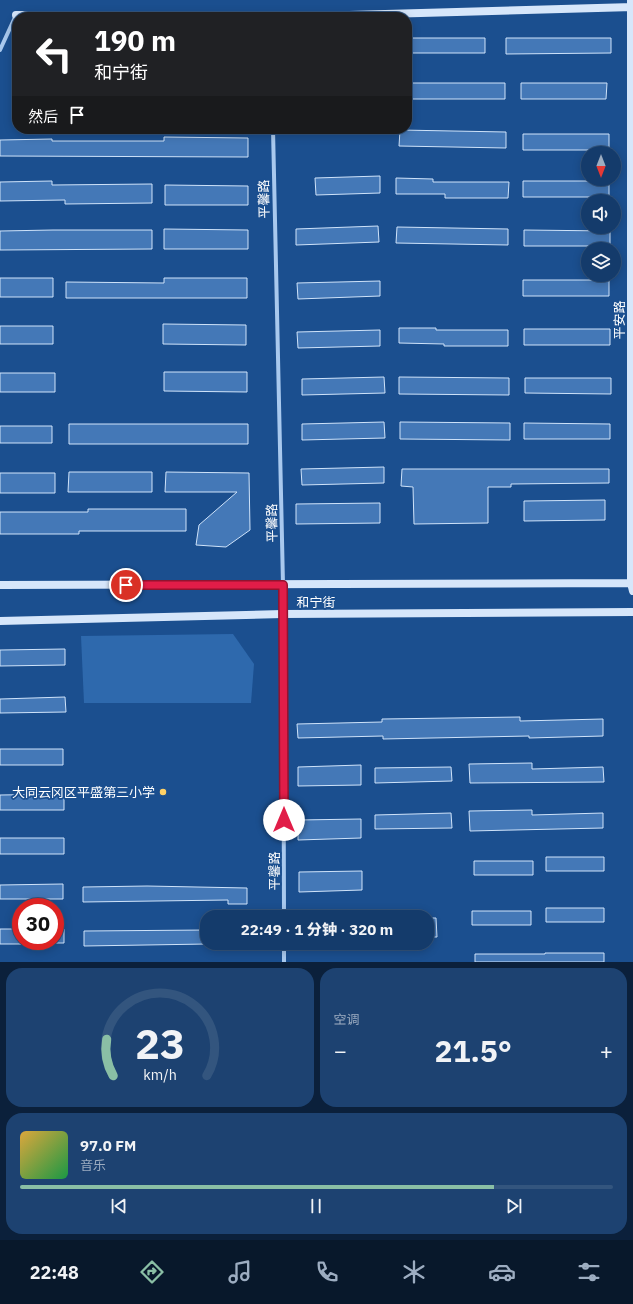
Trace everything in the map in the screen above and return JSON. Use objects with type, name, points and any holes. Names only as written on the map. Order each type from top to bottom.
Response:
[{"type":"main road","points":[[412,12],[632,5]]},
{"type":"main road","name":"平安路","points":[[632,5],[632,586]]},
{"type":"main road","name":"和宁街","points":[[0,585],[632,586]]},
{"type":"main road","name":"和宁街","points":[[0,621],[283,614],[633,612]]},
{"type":"street","points":[[0,50],[12,24]]},
{"type":"street","name":"平馨路","points":[[273,134],[283,585],[284,910]]},
{"type":"street","points":[[284,950],[284,962]]},
{"type":"shaded area","points":[[233,634],[254,664],[251,703],[84,703],[81,636]]},
{"type":"building","points":[[412,38],[485,38],[485,53],[412,53]]},
{"type":"building","points":[[506,38],[611,38],[611,53],[506,54]]},
{"type":"building","points":[[412,83],[505,83],[505,99],[412,99]]},
{"type":"building","points":[[521,83],[607,83],[606,99],[521,99]]},
{"type":"building","points":[[412,130],[506,132],[506,148],[399,146],[400,134],[412,134]]},
{"type":"building","points":[[523,134],[609,134],[609,146],[581,146],[581,150],[523,150]]},
{"type":"building","points":[[164,137],[248,138],[248,157],[0,156],[0,140],[52,139],[52,141],[164,141]]},
{"type":"building","points":[[380,176],[380,193],[316,195],[315,178]]},
{"type":"building","points":[[396,178],[433,179],[433,182],[509,182],[508,198],[445,198],[445,194],[396,194]]},
{"type":"building","points":[[52,181],[52,185],[152,184],[152,203],[65,204],[65,200],[0,201],[0,182]]},
{"type":"building","points":[[523,181],[581,181],[581,186],[609,186],[609,194],[581,194],[581,197],[523,197]]},
{"type":"building","points":[[165,185],[248,186],[248,205],[165,205]]},
{"type":"building","points":[[378,226],[379,242],[296,245],[296,229]]},
{"type":"building","points":[[397,227],[508,229],[508,245],[396,243]]},
{"type":"building","points":[[164,229],[248,230],[248,249],[164,249]]},
{"type":"building","points":[[152,230],[152,249],[0,250],[0,231]]},
{"type":"building","points":[[524,230],[581,231],[581,234],[610,234],[610,242],[581,242],[581,246],[524,246]]},
{"type":"building","points":[[0,278],[53,278],[53,297],[0,297]]},
{"type":"building","points":[[164,278],[247,278],[247,298],[66,298],[66,282],[164,283]]},
{"type":"building","points":[[523,280],[581,280],[581,282],[609,282],[609,296],[523,296]]},
{"type":"building","points":[[380,281],[380,296],[298,299],[297,283]]},
{"type":"building","points":[[163,324],[246,325],[246,345],[163,344]]},
{"type":"building","points":[[0,326],[53,326],[53,344],[0,344]]},
{"type":"building","points":[[399,328],[436,328],[436,330],[508,330],[508,346],[444,346],[444,344],[399,343]]},
{"type":"building","points":[[524,329],[610,329],[610,345],[524,345]]},
{"type":"building","points":[[380,330],[380,346],[298,348],[297,332]]},
{"type":"building","points":[[164,372],[247,372],[247,392],[164,391]]},
{"type":"building","points":[[0,373],[55,373],[55,392],[0,392]]},
{"type":"building","points":[[384,377],[385,393],[302,395],[302,379]]},
{"type":"building","points":[[399,377],[509,378],[509,395],[399,394]]},
{"type":"building","points":[[525,378],[611,378],[611,394],[525,393]]},
{"type":"building","points":[[384,422],[385,438],[302,440],[302,424]]},
{"type":"building","points":[[400,422],[510,423],[510,440],[400,439]]},
{"type":"building","points":[[524,423],[610,424],[610,439],[524,439]]},
{"type":"building","points":[[69,424],[248,424],[248,444],[69,444]]},
{"type":"building","points":[[0,426],[52,426],[52,443],[0,443]]},
{"type":"building","points":[[384,467],[384,483],[302,485],[301,469]]},
{"type":"building","points":[[402,469],[609,469],[609,483],[511,484],[511,487],[488,487],[488,523],[414,524],[413,487],[401,486]]},
{"type":"building","points":[[69,472],[152,472],[152,492],[68,492]]},
{"type":"building","points":[[166,472],[249,473],[250,530],[226,547],[196,545],[199,525],[237,492],[165,492]]},
{"type":"building","points":[[0,473],[55,473],[55,493],[0,493]]},
{"type":"building","points":[[605,500],[605,520],[524,521],[524,501]]},
{"type":"building","points":[[380,503],[380,523],[296,524],[296,504]]},
{"type":"building","points":[[88,509],[186,509],[186,531],[79,531],[79,534],[0,534],[0,512],[88,512]]},
{"type":"building","points":[[65,649],[65,665],[0,666],[0,650]]},
{"type":"building","points":[[65,697],[66,712],[0,713],[0,699]]},
{"type":"building","points":[[520,717],[520,721],[603,719],[603,736],[383,739],[383,736],[298,738],[297,724],[382,722],[382,719]]},
{"type":"building","points":[[0,749],[63,749],[63,765],[0,765]]},
{"type":"building","points":[[532,763],[532,769],[603,767],[604,782],[470,783],[469,764]]},
{"type":"building","points":[[361,765],[361,785],[298,786],[298,767]]},
{"type":"building","points":[[451,767],[452,781],[375,783],[375,768]]},
{"type":"building","points":[[64,794],[64,810],[0,810],[0,795]]},
{"type":"building","points":[[532,810],[532,815],[603,813],[603,828],[470,831],[469,811]]},
{"type":"building","points":[[451,813],[452,828],[375,829],[375,815]]},
{"type":"building","points":[[361,819],[361,838],[298,840],[298,820]]},
{"type":"building","points":[[0,838],[64,838],[64,854],[0,854]]},
{"type":"building","points":[[546,857],[604,857],[604,871],[546,871]]},
{"type":"building","points":[[474,861],[533,861],[533,875],[474,875]]},
{"type":"building","points":[[362,871],[362,890],[299,892],[299,872]]},
{"type":"building","points":[[63,884],[63,898],[0,899],[0,885]]},
{"type":"building","points":[[147,886],[247,888],[247,904],[228,904],[228,900],[83,902],[83,887]]},
{"type":"building","points":[[546,908],[604,908],[604,922],[546,922]]},
{"type":"building","points":[[472,911],[531,911],[531,925],[472,925]]},
{"type":"building","points":[[434,918],[436,918],[437,937],[434,937]]},
{"type":"building","points":[[0,929],[12,929],[12,944],[0,944]]},
{"type":"building","points":[[200,930],[200,944],[84,946],[84,931]]},
{"type":"building","points":[[604,953],[604,962],[475,962],[475,954]]},
{"type":"place","name":"大同云冈区平盛第三小学","points":[[163,792]]},
{"type":"route","points":[[126,585],[283,585],[284,820]]}]
